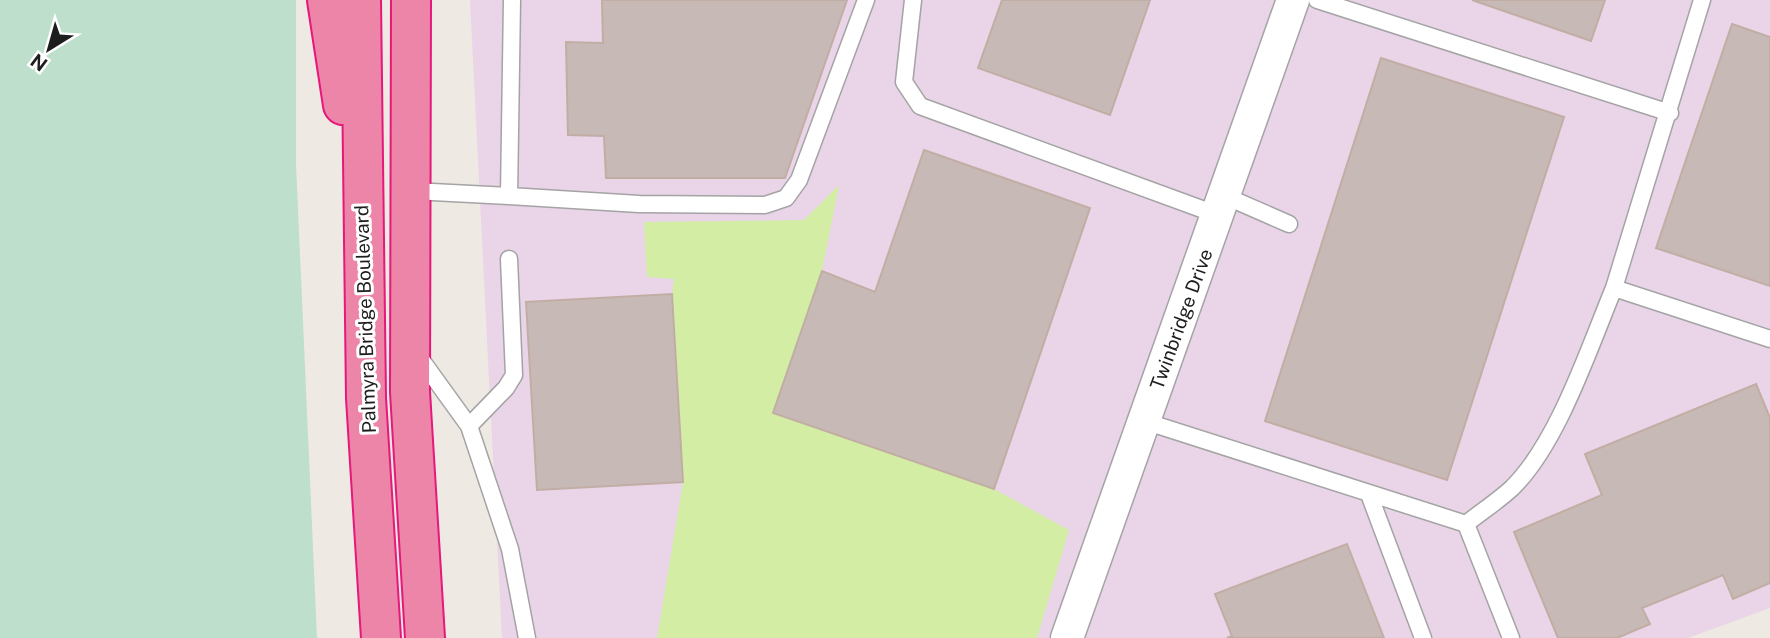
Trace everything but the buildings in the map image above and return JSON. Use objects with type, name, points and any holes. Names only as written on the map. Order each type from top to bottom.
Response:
[{"type":"highway","points":[[327,0],[361,213]]},
{"type":"highway","name":"Palmyra Bridge Boulevard","points":[[361,0],[361,213],[375,584],[381,638]]},
{"type":"highway","points":[[411,0],[413,191],[410,392],[425,638]]},
{"type":"highway","points":[[372,638],[375,584]]},
{"type":"street","name":"Twinbridge Drive","points":[[1067,638],[1293,0]]},
{"type":"lane","points":[[509,196],[511,0]]},
{"type":"lane","points":[[413,191],[639,204],[765,205],[786,198],[799,180],[866,0]]},
{"type":"lane","points":[[913,0],[904,82],[920,106],[1222,205],[1289,224]]},
{"type":"lane","points":[[1317,0],[1670,113]]},
{"type":"lane","points":[[1466,524],[1513,487],[1539,452],[1562,409],[1614,288],[1670,113],[1702,0]]},
{"type":"lane","points":[[469,426],[514,375],[509,259]]},
{"type":"lane","points":[[1614,288],[1770,339]]},
{"type":"lane","points":[[411,345],[469,426],[488,477],[509,549],[527,638]]},
{"type":"lane","points":[[1144,421],[1466,524]]},
{"type":"lane","points":[[1369,494],[1423,638]]},
{"type":"lane","points":[[1466,524],[1511,638]]},
{"type":"shaded area","points":[[470,0],[1770,0],[1770,608],[1688,638],[502,638]]},
{"type":"green space","points":[[0,0],[296,0],[296,164],[317,638],[0,638]]},
{"type":"green space","points":[[839,185],[822,271],[774,412],[994,489],[1069,530],[1037,638],[657,638],[683,482],[672,294],[674,279],[647,277],[644,222],[804,220]]}]
